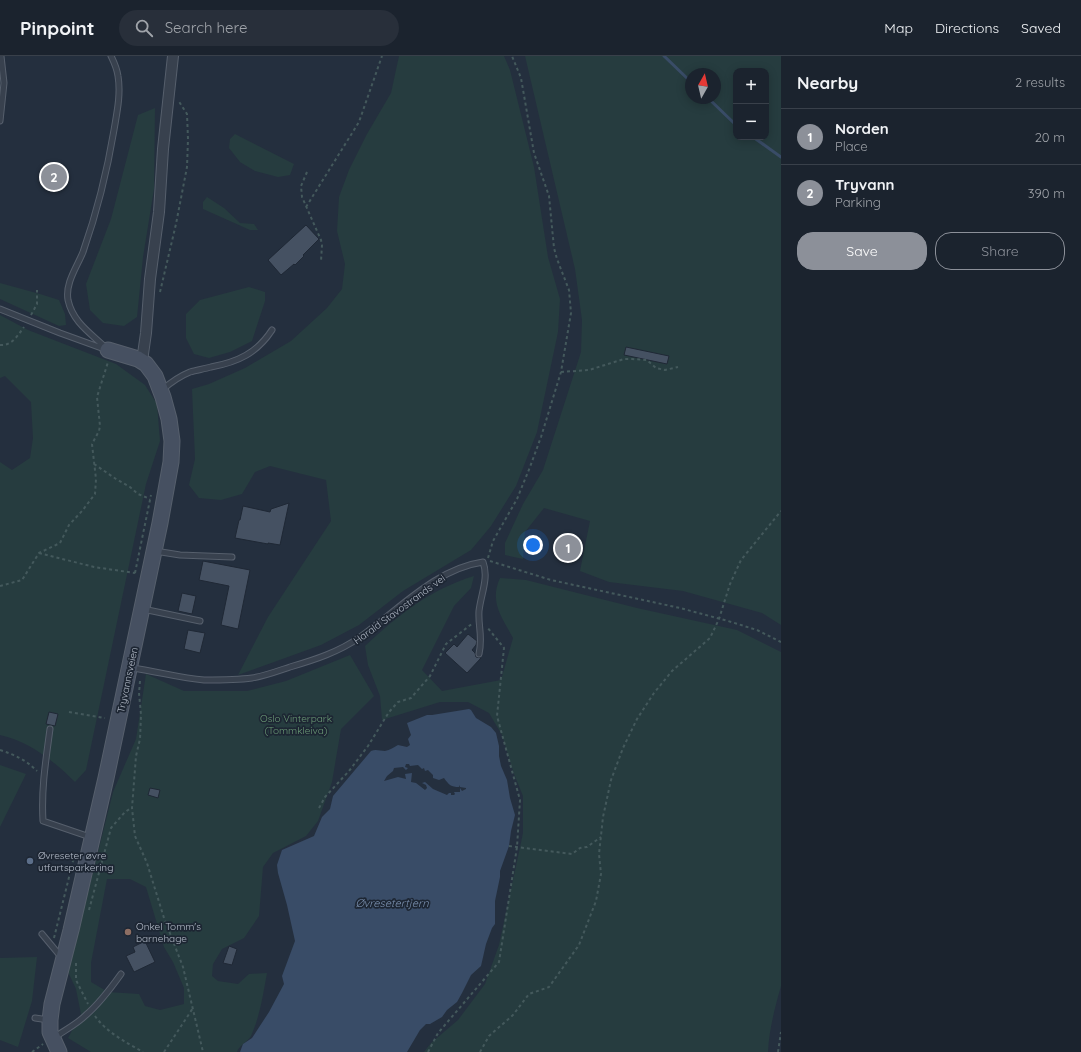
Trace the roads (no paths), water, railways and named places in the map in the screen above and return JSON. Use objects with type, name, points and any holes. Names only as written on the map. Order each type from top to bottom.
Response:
[{"type":"street","points":[[109,350],[142,361],[146,338],[150,279],[159,212],[163,149],[173,56]]},
{"type":"street","name":"Tryvannsveien","points":[[51,1043],[45,1020],[52,1004],[64,960],[86,836],[130,668],[169,480],[172,451],[169,419],[161,390],[155,376],[142,361]]},
{"type":"lane","points":[[0,121],[4,82],[1,56]]},
{"type":"lane","points":[[109,350],[77,321],[71,310],[67,294],[95,218],[112,142],[119,97],[119,85],[118,74],[111,56]]},
{"type":"lane","points":[[0,309],[109,350]]},
{"type":"lane","points":[[161,390],[190,372],[230,363],[243,357],[265,340],[272,330]]},
{"type":"lane","points":[[154,551],[180,555],[232,557]]},
{"type":"lane","name":"Harald Stavostrands vei","points":[[130,668],[204,680],[246,678],[271,673],[308,662],[346,646],[448,573],[468,565],[485,562],[486,576],[481,598],[479,618],[482,643],[479,654]]},
{"type":"lane","points":[[142,609],[200,621]]},
{"type":"lane","points":[[50,729],[42,796],[43,821],[86,836]]},
{"type":"lane","points":[[42,934],[64,960]]},
{"type":"lane","points":[[51,1043],[92,1010],[121,974]]},
{"type":"lane","points":[[34,1018],[45,1020]]},
{"type":"water","name":"Øvresetertjern","points":[[469,709],[476,718],[491,727],[496,733],[501,766],[507,780],[515,815],[509,846],[500,871],[495,901],[495,924],[486,944],[481,966],[471,975],[457,1002],[447,1010],[442,1017],[430,1024],[426,1024],[420,1030],[407,1052],[240,1052],[243,1044],[252,1038],[269,1012],[284,984],[282,976],[295,941],[278,873],[277,865],[282,850],[314,836],[322,817],[330,809],[333,796],[371,751],[385,751],[398,745],[407,747],[410,745],[408,739],[411,735],[407,723],[427,715]],"holes":[[[406,764],[409,764],[410,766],[418,765],[422,769],[424,768],[425,771],[428,770],[433,775],[433,778],[439,780],[444,778],[452,786],[459,787],[460,785],[460,787],[466,789],[462,791],[460,788],[460,792],[454,792],[454,795],[451,795],[451,793],[447,795],[433,789],[425,782],[422,783],[426,785],[427,788],[425,790],[416,783],[411,782],[412,773],[405,774],[406,779],[398,777],[384,781],[394,768],[403,767],[406,770],[408,768],[405,767]]]},
{"type":"waterway","points":[[664,56],[685,76]]},
{"type":"waterway","points":[[714,104],[733,122]]},
{"type":"waterway","points":[[757,140],[781,157]]},
{"type":"place","name":"Tryvann","points":[[54,177]]},
{"type":"place","name":"Norden","points":[[568,548]]},
{"type":"place","name":"Øvreseter øvre utfartsparkering","points":[[30,861]]},
{"type":"place","name":"Onkel Tomm's barnehage","points":[[128,932]]},
{"type":"park label","name":"Oslo Vinterpark (Tommkleiva)","points":[[296,724]]}]
